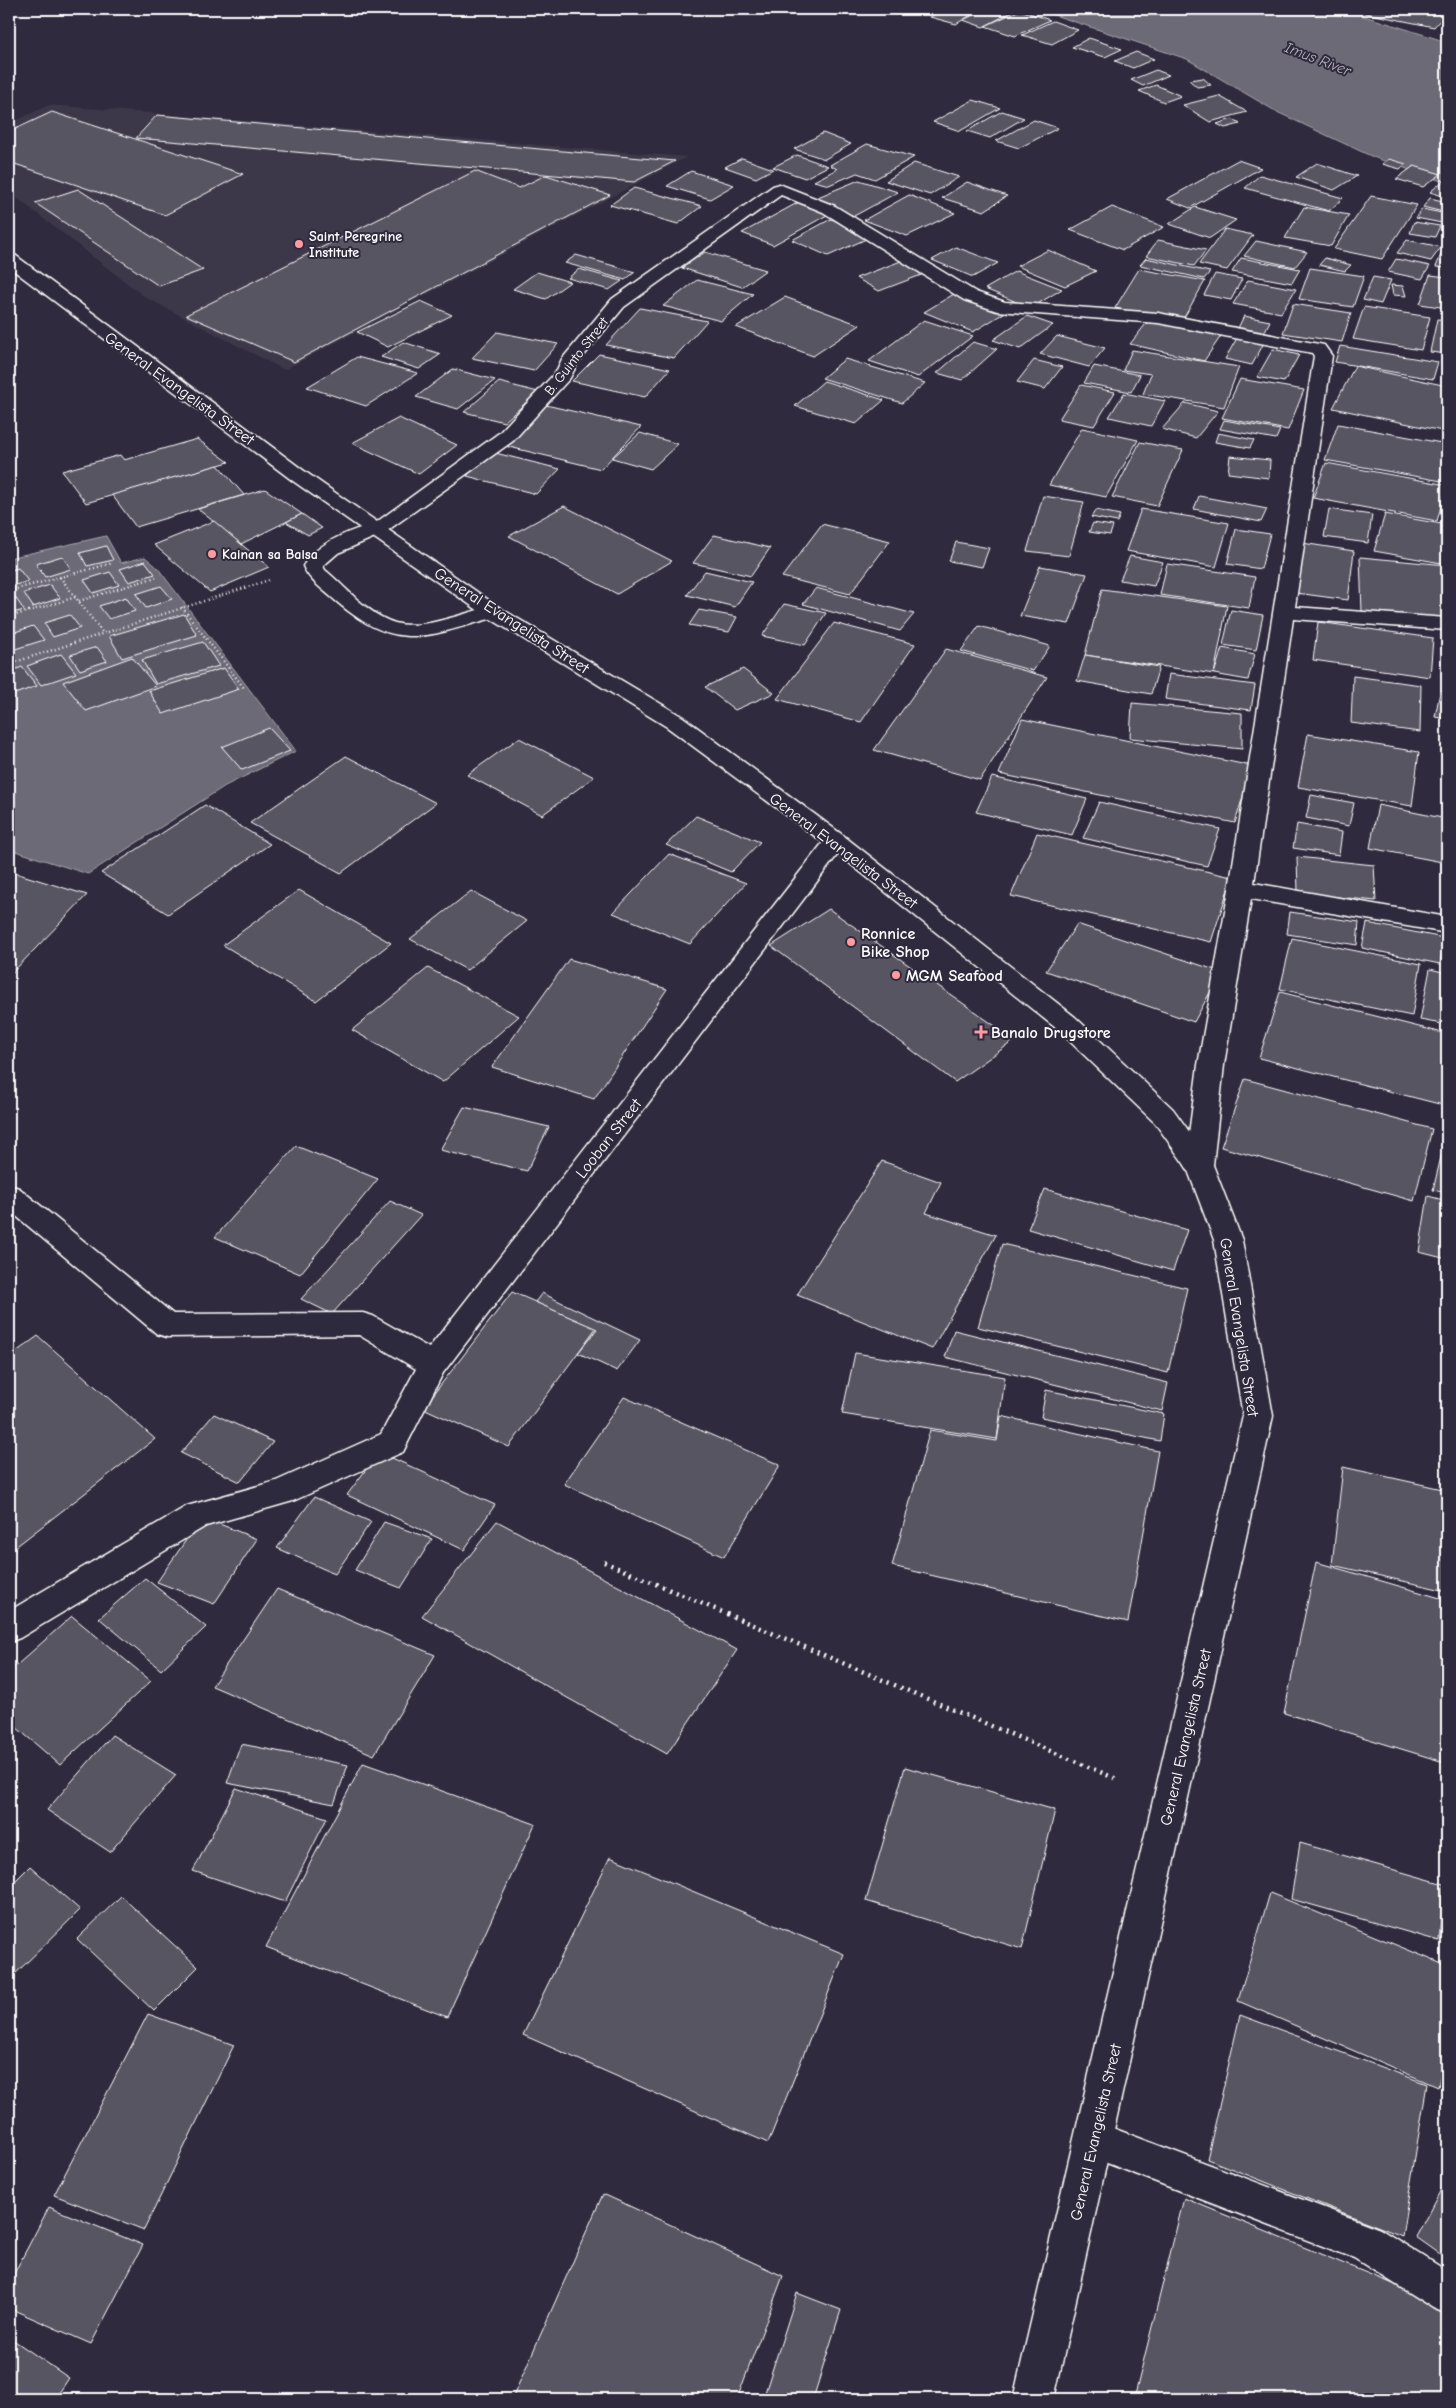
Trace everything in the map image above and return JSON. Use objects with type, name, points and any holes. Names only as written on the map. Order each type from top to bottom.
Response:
[{"type":"street","name":"B. Guinto Street","points":[[313,566],[315,560],[323,553],[377,529],[506,436],[564,374],[568,363],[618,303],[779,189],[829,209],[970,296],[1003,307],[1158,318],[1318,349],[1323,356],[1284,612]]},
{"type":"street","name":"General Evangelista Street","points":[[9,259],[300,477],[377,529],[493,612],[675,722],[836,841],[1066,1022],[1164,1116],[1199,1165],[1228,1240],[1258,1416],[1034,2399]]},
{"type":"street","points":[[313,566],[316,573],[376,622],[388,628],[421,629],[493,612]]},
{"type":"street","points":[[1199,1165],[1211,1065],[1241,889],[1284,612],[1447,624]]},
{"type":"street","name":"Looban Street","points":[[9,1628],[198,1515],[282,1492],[392,1443],[433,1365],[836,841]]},
{"type":"street","points":[[1241,889],[1447,925]]},
{"type":"street","points":[[9,1195],[167,1326],[363,1324],[433,1365]]},
{"type":"street","points":[[1094,2140],[1366,2243],[1447,2294]]},
{"type":"path","points":[[9,591],[112,563]]},
{"type":"path","points":[[9,664],[102,632],[313,566]]},
{"type":"path","points":[[60,577],[102,632]]},
{"type":"path","points":[[79,601],[156,577]]},
{"type":"path","points":[[9,617],[76,597]]},
{"type":"path","points":[[182,608],[244,688]]},
{"type":"path","points":[[604,1562],[1170,1802]]},
{"type":"shaded area","name":"Saint Peregrine Institute","points":[[49,105],[687,157],[284,370],[145,297],[9,192],[9,124]]},
{"type":"water","name":"Imus River","points":[[1036,9],[1342,9],[1447,42],[1447,183],[1373,157],[1277,112],[1187,59]]},
{"type":"water","points":[[106,536],[121,563],[145,557],[157,567],[296,751],[225,786],[88,874],[9,849],[9,558]]},
{"type":"building","points":[[943,9],[981,9],[956,24],[930,17]]},
{"type":"building","points":[[986,9],[1002,9],[1012,12],[983,27],[963,20]]},
{"type":"building","points":[[1357,9],[1428,9],[1443,17],[1434,27],[1355,11]]},
{"type":"building","points":[[1020,10],[1050,20],[1015,36],[985,26]]},
{"type":"building","points":[[1053,21],[1078,30],[1052,44],[1022,35]]},
{"type":"building","points":[[1089,38],[1122,49],[1105,57],[1072,47]]},
{"type":"building","points":[[1136,52],[1154,59],[1133,68],[1115,61]]},
{"type":"building","points":[[1156,70],[1169,75],[1143,86],[1131,80]]},
{"type":"building","points":[[1203,78],[1211,85],[1197,87],[1189,80]]},
{"type":"building","points":[[1156,85],[1181,96],[1164,102],[1139,91]]},
{"type":"building","points":[[1219,96],[1247,112],[1210,122],[1183,105]]},
{"type":"building","points":[[973,100],[1000,108],[960,131],[933,122]]},
{"type":"building","points":[[1002,111],[1024,118],[990,138],[967,131]]},
{"type":"building","points":[[52,112],[243,174],[165,215],[9,162],[9,132]]},
{"type":"building","points":[[157,115],[675,161],[634,182],[136,138]]},
{"type":"building","points":[[1232,119],[1240,124],[1225,128],[1217,124]]},
{"type":"building","points":[[1034,120],[1058,128],[1019,148],[996,141]]},
{"type":"building","points":[[823,133],[851,144],[825,159],[794,149]]},
{"type":"building","points":[[867,144],[914,157],[875,179],[857,173],[829,185],[814,181],[837,169],[830,165]]},
{"type":"building","points":[[797,155],[828,166],[805,178],[773,167]]},
{"type":"building","points":[[742,158],[773,169],[756,178],[725,167]]},
{"type":"building","points":[[1389,159],[1406,164],[1400,169],[1382,164]]},
{"type":"building","points":[[1238,160],[1261,168],[1190,208],[1167,199]]},
{"type":"building","points":[[914,163],[959,177],[930,195],[886,181]]},
{"type":"building","points":[[1317,163],[1357,176],[1334,190],[1296,177]]},
{"type":"building","points":[[1414,166],[1441,174],[1423,187],[1396,179]]},
{"type":"building","points":[[475,171],[519,188],[546,175],[610,195],[294,362],[186,315]]},
{"type":"building","points":[[691,171],[734,185],[710,199],[667,186]]},
{"type":"building","points":[[1260,175],[1343,198],[1329,211],[1245,188]]},
{"type":"building","points":[[859,180],[898,192],[854,216],[813,199]]},
{"type":"building","points":[[1443,181],[1447,182],[1446,197],[1430,192]]},
{"type":"building","points":[[967,182],[1007,196],[984,211],[942,198]]},
{"type":"building","points":[[634,188],[702,206],[678,224],[610,205]]},
{"type":"building","points":[[78,189],[203,270],[159,286],[35,203]]},
{"type":"building","points":[[909,195],[955,213],[907,236],[864,220]]},
{"type":"building","points":[[1371,196],[1417,205],[1382,259],[1334,249]]},
{"type":"building","points":[[1430,198],[1447,202],[1443,212],[1423,207]]},
{"type":"building","points":[[799,202],[829,214],[773,245],[742,233]]},
{"type":"building","points":[[1112,207],[1164,227],[1123,250],[1070,230]]},
{"type":"building","points":[[1195,207],[1236,220],[1210,238],[1169,224]]},
{"type":"building","points":[[1304,207],[1349,215],[1331,246],[1285,238]]},
{"type":"building","points":[[1422,209],[1447,214],[1447,224],[1416,218]]},
{"type":"building","points":[[831,219],[873,236],[828,256],[792,240]]},
{"type":"building","points":[[1414,222],[1440,226],[1435,237],[1410,233]]},
{"type":"building","points":[[1225,229],[1253,235],[1227,270],[1199,264]]},
{"type":"building","points":[[1447,239],[1447,268],[1436,267]]},
{"type":"building","points":[[1158,240],[1206,250],[1194,266],[1146,256]]},
{"type":"building","points":[[1407,240],[1441,247],[1431,261],[1397,253]]},
{"type":"building","points":[[1256,241],[1307,252],[1295,267],[1244,256]]},
{"type":"building","points":[[956,247],[998,263],[973,277],[932,260]]},
{"type":"building","points":[[1048,250],[1096,271],[1065,286],[1017,266]]},
{"type":"building","points":[[705,252],[766,270],[742,287],[682,268]]},
{"type":"building","points":[[576,255],[635,272],[625,280],[565,263]]},
{"type":"building","points":[[1146,258],[1210,272],[1204,279],[1140,265]]},
{"type":"building","points":[[1241,258],[1300,269],[1292,283],[1232,272]]},
{"type":"building","points":[[1325,258],[1351,265],[1345,271],[1319,265]]},
{"type":"building","points":[[1396,259],[1430,266],[1422,279],[1388,272]]},
{"type":"building","points":[[901,261],[924,274],[879,291],[856,278]]},
{"type":"building","points":[[1310,268],[1364,276],[1353,307],[1299,299]]},
{"type":"building","points":[[579,269],[622,281],[609,290],[568,278]]},
{"type":"building","points":[[1139,269],[1205,281],[1182,321],[1115,308]]},
{"type":"building","points":[[1016,271],[1062,289],[1031,308],[985,289]]},
{"type":"building","points":[[537,272],[570,282],[546,299],[513,289]]},
{"type":"building","points":[[1215,274],[1242,279],[1231,300],[1204,295]]},
{"type":"building","points":[[1430,275],[1447,277],[1447,308],[1420,304]]},
{"type":"building","points":[[1373,277],[1391,280],[1381,304],[1363,300]]},
{"type":"building","points":[[697,280],[753,294],[721,321],[663,306]]},
{"type":"building","points":[[1248,280],[1296,289],[1281,313],[1233,304]]},
{"type":"building","points":[[1391,285],[1403,286],[1406,296],[1393,295]]},
{"type":"building","points":[[954,294],[1004,313],[973,332],[924,312]]},
{"type":"building","points":[[785,297],[860,325],[813,356],[736,327]]},
{"type":"building","points":[[421,301],[452,315],[388,347],[357,332]]},
{"type":"building","points":[[1293,304],[1351,313],[1342,342],[1283,333]]},
{"type":"building","points":[[1364,307],[1430,317],[1421,350],[1353,339]]},
{"type":"building","points":[[640,308],[707,321],[674,358],[606,345]]},
{"type":"building","points":[[1027,316],[1053,325],[1020,349],[993,340]]},
{"type":"building","points":[[1244,316],[1270,321],[1263,335],[1237,330]]},
{"type":"building","points":[[1437,319],[1447,320],[1447,354],[1430,352]]},
{"type":"building","points":[[924,320],[973,336],[918,377],[869,361]]},
{"type":"building","points":[[1149,320],[1221,336],[1204,361],[1130,344]]},
{"type":"building","points":[[497,332],[558,344],[534,371],[472,358]]},
{"type":"building","points":[[1057,336],[1105,348],[1089,367],[1040,354]]},
{"type":"building","points":[[1237,338],[1264,343],[1252,365],[1225,359]]},
{"type":"building","points":[[403,342],[441,354],[419,369],[381,357]]},
{"type":"building","points":[[973,342],[997,349],[962,380],[937,373]]},
{"type":"building","points":[[1340,346],[1438,362],[1433,379],[1335,362]]},
{"type":"building","points":[[1273,349],[1299,355],[1284,382],[1257,377]]},
{"type":"building","points":[[1132,350],[1239,367],[1224,407],[1143,394],[1151,374],[1123,370]]},
{"type":"building","points":[[599,354],[670,369],[645,397],[572,381]]},
{"type":"building","points":[[357,357],[418,373],[366,406],[307,387]]},
{"type":"building","points":[[845,359],[925,383],[902,403],[822,378]]},
{"type":"building","points":[[1034,360],[1062,367],[1045,389],[1017,382]]},
{"type":"building","points":[[1094,366],[1140,375],[1131,392],[1084,383]]},
{"type":"building","points":[[1355,366],[1447,386],[1447,432],[1333,408]]},
{"type":"building","points":[[453,369],[495,380],[458,409],[416,397]]},
{"type":"building","points":[[1240,379],[1304,390],[1288,430],[1222,418]]},
{"type":"building","points":[[824,381],[884,400],[856,424],[795,406]]},
{"type":"building","points":[[499,382],[538,392],[504,422],[464,412]]},
{"type":"building","points":[[1081,385],[1115,392],[1094,426],[1059,419]]},
{"type":"building","points":[[1124,393],[1165,401],[1151,426],[1109,417]]},
{"type":"building","points":[[1185,403],[1218,411],[1196,438],[1162,429]]},
{"type":"building","points":[[546,405],[641,427],[601,469],[505,446]]},
{"type":"building","points":[[399,418],[457,445],[419,474],[352,443]]},
{"type":"building","points":[[1224,420],[1280,430],[1276,439],[1220,429]]},
{"type":"building","points":[[1338,424],[1447,444],[1447,482],[1325,460]]},
{"type":"building","points":[[1082,428],[1138,440],[1106,497],[1049,485]]},
{"type":"building","points":[[640,433],[678,444],[651,469],[612,458]]},
{"type":"building","points":[[1218,433],[1254,440],[1250,448],[1215,442]]},
{"type":"building","points":[[197,439],[229,462],[86,503],[62,471],[120,455],[124,460]]},
{"type":"building","points":[[1140,442],[1183,450],[1157,506],[1112,497]]},
{"type":"building","points":[[491,452],[560,469],[536,494],[467,476]]},
{"type":"building","points":[[1230,456],[1270,460],[1269,478],[1228,473]]},
{"type":"building","points":[[1326,463],[1447,485],[1437,521],[1313,498]]},
{"type":"building","points":[[218,465],[244,495],[136,527],[112,495]]},
{"type":"building","points":[[265,489],[302,514],[241,544],[198,509]]},
{"type":"building","points":[[1043,496],[1084,502],[1069,556],[1027,551]]},
{"type":"building","points":[[1199,496],[1267,509],[1261,522],[1194,509]]},
{"type":"building","points":[[564,506],[672,561],[617,594],[509,536]]},
{"type":"building","points":[[1141,509],[1229,523],[1216,567],[1126,551]]},
{"type":"building","points":[[1329,509],[1372,515],[1368,543],[1324,537]]},
{"type":"building","points":[[1096,510],[1120,515],[1117,522],[1091,517]]},
{"type":"building","points":[[302,514],[322,528],[308,535],[286,522]]},
{"type":"building","points":[[1385,514],[1447,525],[1447,564],[1374,551]]},
{"type":"building","points":[[214,521],[269,567],[210,592],[154,545]]},
{"type":"building","points":[[1093,523],[1113,526],[1110,535],[1089,532]]},
{"type":"building","points":[[822,524],[890,541],[850,594],[782,577]]},
{"type":"building","points":[[1236,529],[1270,534],[1261,569],[1227,564]]},
{"type":"building","points":[[714,535],[770,548],[751,576],[693,563]]},
{"type":"building","points":[[956,542],[989,548],[982,567],[949,561]]},
{"type":"building","points":[[1302,543],[1354,551],[1348,600],[1296,593]]},
{"type":"building","points":[[106,546],[113,560],[87,566],[80,553]]},
{"type":"building","points":[[62,556],[71,569],[45,577],[36,564]]},
{"type":"building","points":[[1130,556],[1163,562],[1154,586],[1120,580]]},
{"type":"building","points":[[1360,557],[1447,565],[1447,619],[1362,612]]},
{"type":"building","points":[[145,561],[155,574],[129,582],[120,569]]},
{"type":"building","points":[[1167,564],[1255,577],[1249,608],[1160,595]]},
{"type":"building","points":[[1040,566],[1087,574],[1069,624],[1020,616]]},
{"type":"building","points":[[18,568],[28,581],[9,587],[9,571]]},
{"type":"building","points":[[705,571],[752,582],[735,607],[687,595]]},
{"type":"building","points":[[110,572],[119,585],[93,593],[84,580]]},
{"type":"building","points":[[50,585],[60,598],[33,607],[24,593]]},
{"type":"building","points":[[161,586],[172,599],[146,608],[136,594]]},
{"type":"building","points":[[816,588],[914,614],[900,631],[803,604]]},
{"type":"building","points":[[1102,589],[1227,606],[1214,674],[1085,655]]},
{"type":"building","points":[[14,596],[24,610],[9,614],[9,598]]},
{"type":"building","points":[[126,597],[135,611],[109,619],[99,606]]},
{"type":"building","points":[[784,604],[826,613],[805,645],[762,636]]},
{"type":"building","points":[[699,610],[737,617],[729,632],[689,625]]},
{"type":"building","points":[[1231,610],[1263,615],[1256,650],[1223,645]]},
{"type":"building","points":[[184,614],[197,635],[122,658],[109,636]]},
{"type":"building","points":[[70,615],[80,628],[53,637],[44,623]]},
{"type":"building","points":[[1318,622],[1433,638],[1430,677],[1313,660]]},
{"type":"building","points":[[834,623],[915,644],[861,722],[777,699]]},
{"type":"building","points":[[33,626],[44,640],[15,649],[9,639],[9,634]]},
{"type":"building","points":[[979,626],[1050,646],[1033,671],[961,651]]},
{"type":"building","points":[[203,642],[219,666],[156,684],[142,660]]},
{"type":"building","points":[[97,647],[107,661],[80,670],[70,655]]},
{"type":"building","points":[[1222,648],[1255,654],[1248,680],[1214,674]]},
{"type":"building","points":[[946,649],[1047,677],[980,780],[874,750]]},
{"type":"building","points":[[61,654],[76,673],[41,685],[27,666]]},
{"type":"building","points":[[1085,655],[1159,667],[1151,694],[1077,681]]},
{"type":"building","points":[[132,657],[156,686],[86,711],[63,682]]},
{"type":"building","points":[[22,667],[37,686],[9,696],[9,672]]},
{"type":"building","points":[[224,668],[239,689],[163,714],[149,691]]},
{"type":"building","points":[[743,669],[774,693],[735,710],[705,687]]},
{"type":"building","points":[[1169,674],[1255,685],[1251,710],[1165,699]]},
{"type":"building","points":[[1353,676],[1421,685],[1420,732],[1351,723]]},
{"type":"building","points":[[1440,692],[1447,694],[1447,719],[1435,717]]},
{"type":"building","points":[[1132,703],[1242,713],[1242,749],[1130,738]]},
{"type":"building","points":[[1022,719],[1252,766],[1235,823],[999,774]]},
{"type":"building","points":[[269,728],[290,751],[242,770],[222,747]]},
{"type":"building","points":[[1308,734],[1419,752],[1412,806],[1298,787]]},
{"type":"building","points":[[519,738],[594,777],[542,815],[467,775]]},
{"type":"building","points":[[346,756],[436,803],[341,873],[250,823]]},
{"type":"building","points":[[992,777],[1087,799],[1072,835],[976,812]]},
{"type":"building","points":[[1311,795],[1354,803],[1349,826],[1306,818]]},
{"type":"building","points":[[1099,802],[1220,829],[1207,866],[1083,838]]},
{"type":"building","points":[[205,805],[270,844],[168,914],[101,873]]},
{"type":"building","points":[[1378,805],[1447,819],[1447,863],[1370,848]]},
{"type":"building","points":[[696,816],[760,842],[731,872],[666,845]]},
{"type":"building","points":[[1297,824],[1342,832],[1339,855],[1293,848]]},
{"type":"building","points":[[1037,833],[1232,877],[1211,942],[1011,896]]},
{"type":"building","points":[[669,854],[746,883],[690,944],[613,913]]},
{"type":"building","points":[[1297,857],[1374,865],[1376,901],[1298,893]]},
{"type":"building","points":[[9,871],[87,895],[10,975],[9,975]]},
{"type":"building","points":[[299,890],[391,943],[316,1001],[223,945]]},
{"type":"building","points":[[471,891],[527,921],[467,970],[410,939]]},
{"type":"building","points":[[829,909],[1015,1040],[955,1082],[771,946]]},
{"type":"building","points":[[1290,912],[1359,922],[1357,945],[1287,934]]},
{"type":"building","points":[[1367,923],[1444,938],[1440,964],[1362,948]]},
{"type":"building","points":[[1077,924],[1221,972],[1194,1022],[1046,971]]},
{"type":"building","points":[[1292,938],[1421,964],[1412,1016],[1280,989]]},
{"type":"building","points":[[569,959],[667,989],[594,1099],[492,1067]]},
{"type":"building","points":[[428,968],[519,1016],[443,1082],[352,1030]]},
{"type":"building","points":[[1430,969],[1447,973],[1447,1025],[1420,1020]]},
{"type":"building","points":[[1280,992],[1447,1034],[1447,1106],[1259,1058]]},
{"type":"building","points":[[1245,1079],[1432,1129],[1414,1201],[1221,1147]]},
{"type":"building","points":[[464,1107],[549,1127],[527,1171],[440,1150]]},
{"type":"building","points":[[1447,1132],[1447,1193],[1433,1190]]},
{"type":"building","points":[[296,1146],[378,1179],[300,1274],[215,1237]]},
{"type":"building","points":[[882,1161],[941,1182],[926,1213],[996,1235],[932,1349],[797,1295]]},
{"type":"building","points":[[1045,1189],[1187,1230],[1173,1271],[1028,1229]]},
{"type":"building","points":[[1428,1196],[1447,1201],[1447,1259],[1419,1252]]},
{"type":"building","points":[[390,1201],[421,1215],[332,1314],[301,1299]]},
{"type":"building","points":[[1002,1244],[1187,1288],[1168,1373],[978,1327]]},
{"type":"building","points":[[512,1292],[596,1328],[509,1447],[423,1408]]},
{"type":"building","points":[[542,1293],[640,1340],[617,1371],[578,1353],[597,1329],[535,1302]]},
{"type":"building","points":[[954,1330],[1168,1383],[1162,1411],[945,1357]]},
{"type":"building","points":[[38,1336],[155,1439],[9,1552],[9,1357]]},
{"type":"building","points":[[855,1353],[1005,1377],[997,1439],[842,1414]]},
{"type":"building","points":[[1046,1390],[1164,1414],[1160,1441],[1041,1417]]},
{"type":"building","points":[[624,1397],[780,1465],[724,1557],[564,1484]]},
{"type":"building","points":[[214,1414],[273,1442],[240,1482],[181,1453]]},
{"type":"building","points":[[1001,1416],[1158,1451],[1128,1622],[892,1566],[930,1430],[997,1441]]},
{"type":"building","points":[[379,1452],[495,1505],[464,1550],[347,1495]]},
{"type":"building","points":[[1343,1467],[1447,1490],[1447,1591],[1332,1565]]},
{"type":"building","points":[[314,1497],[371,1522],[335,1574],[277,1548]]},
{"type":"building","points":[[202,1517],[257,1539],[214,1604],[157,1582]]},
{"type":"building","points":[[497,1521],[737,1650],[667,1754],[422,1616]]},
{"type":"building","points":[[384,1522],[432,1539],[401,1588],[355,1570]]},
{"type":"building","points":[[1316,1562],[1447,1600],[1447,1763],[1284,1713]]},
{"type":"building","points":[[145,1578],[206,1627],[161,1670],[99,1618]]},
{"type":"building","points":[[277,1589],[435,1655],[374,1755],[212,1686]]},
{"type":"building","points":[[72,1616],[151,1681],[60,1765],[9,1721],[9,1672]]},
{"type":"building","points":[[112,1735],[176,1775],[110,1852],[47,1810]]},
{"type":"building","points":[[241,1744],[348,1765],[334,1804],[227,1783]]},
{"type":"building","points":[[363,1763],[535,1824],[447,2017],[266,1947]]},
{"type":"building","points":[[905,1767],[1055,1810],[1022,1949],[866,1901]]},
{"type":"building","points":[[236,1788],[327,1818],[285,1902],[193,1871]]},
{"type":"building","points":[[1300,1843],[1444,1884],[1439,1941],[1291,1899]]},
{"type":"building","points":[[610,1857],[844,1954],[768,2143],[523,2035]]},
{"type":"building","points":[[30,1866],[80,1910],[9,1980],[9,1887]]},
{"type":"building","points":[[1270,1893],[1447,1966],[1447,2045],[1438,2087],[1238,2001]]},
{"type":"building","points":[[121,1896],[198,1967],[154,2011],[77,1939]]},
{"type":"building","points":[[148,2014],[234,2045],[144,2230],[54,2195]]},
{"type":"building","points":[[1240,2015],[1427,2084],[1402,2236],[1207,2159]]},
{"type":"building","points":[[1447,2178],[1447,2259],[1416,2237]]},
{"type":"building","points":[[603,2194],[783,2276],[737,2399],[512,2399]]},
{"type":"building","points":[[1184,2198],[1447,2306],[1447,2399],[1134,2399]]},
{"type":"building","points":[[49,2207],[143,2245],[91,2344],[9,2308],[9,2283]]},
{"type":"building","points":[[797,2293],[841,2310],[813,2399],[763,2399]]},
{"type":"building","points":[[9,2337],[69,2378],[55,2399],[9,2399]]},
{"type":"place","name":"Saint Peregrine Institute","points":[[299,244]]},
{"type":"place","name":"Kainan sa Balsa","points":[[212,554]]},
{"type":"place","name":"Ronnice Bike Shop","points":[[851,942]]},
{"type":"place","name":"MGM Seafood","points":[[896,975]]},
{"type":"place","name":"Banalo Drugstore","points":[[981,1032]]}]
